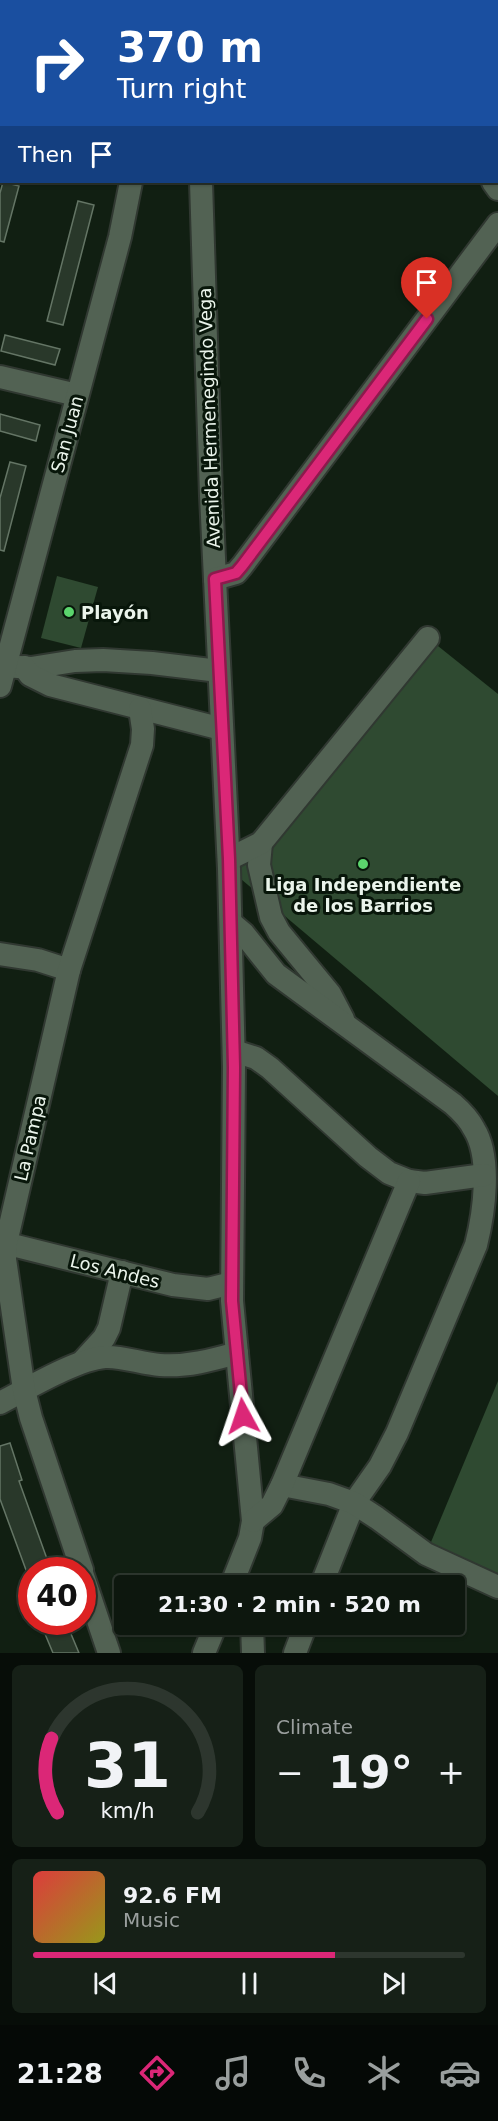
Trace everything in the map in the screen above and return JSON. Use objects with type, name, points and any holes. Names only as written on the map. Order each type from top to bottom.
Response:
[{"type":"street","name":"San Juan","points":[[8,664],[120,237],[131,183]]},
{"type":"street","name":"Avenida Hermenegindo Vega","points":[[201,183],[215,579],[231,923],[234,1051],[232,1301],[253,1521],[238,1575]]},
{"type":"street","points":[[215,579],[236,573],[242,566],[498,224]]},
{"type":"street","points":[[0,377],[77,395]]},
{"type":"street","points":[[229,859],[261,843],[428,638]]},
{"type":"street","points":[[8,664],[103,660],[219,671]]},
{"type":"street","points":[[8,664],[50,686],[222,729]]},
{"type":"street","name":"La Pampa","points":[[77,1557],[31,1418],[24,1390],[3,1242],[69,970],[142,745],[143,729],[140,709]]},
{"type":"street","points":[[261,843],[259,865],[271,917],[279,932],[330,994],[347,1026]]},
{"type":"street","points":[[231,923],[244,934],[276,974],[453,1104],[464,1114],[482,1146],[489,1231],[469,1264],[397,1433],[380,1466],[354,1503],[325,1575]]},
{"type":"street","points":[[0,954],[38,960],[69,970]]},
{"type":"street","points":[[234,1051],[256,1058],[270,1068],[368,1157],[389,1173],[409,1181],[425,1183],[484,1175]]},
{"type":"street","points":[[253,1521],[272,1505],[282,1485],[409,1181]]},
{"type":"street","name":"Los Andes","points":[[3,1242],[172,1285],[208,1288],[232,1283]]},
{"type":"street","points":[[83,1361],[104,1338],[109,1328],[122,1272]]},
{"type":"street","points":[[0,1403],[83,1361],[107,1357],[145,1364],[180,1366],[202,1363],[237,1353]]},
{"type":"street","points":[[282,1485],[329,1494],[354,1503],[426,1554],[498,1587]]},
{"type":"street","name":"La Pampa","points":[[96,1614],[109,1653]]},
{"type":"street","points":[[204,1653],[211,1635]]},
{"type":"street","points":[[252,1635],[253,1653]]},
{"type":"street","points":[[295,1653],[302,1635]]},
{"type":"green space","name":"Playón","points":[[57,576],[98,587],[81,648],[41,638]]},
{"type":"green space","name":"Liga Independiente de los Barrios","points":[[428,638],[498,694],[498,1096],[229,869]]},
{"type":"green space","points":[[498,1381],[498,1600],[465,1584],[465,1575],[445,1575],[428,1567],[426,1554]]},
{"type":"building","points":[[3,183],[19,186],[4,242],[0,241],[0,193]]},
{"type":"building","points":[[78,201],[94,205],[63,325],[47,321]]},
{"type":"building","points":[[5,335],[60,349],[55,365],[1,351]]},
{"type":"building","points":[[0,414],[40,425],[36,441],[0,431]]},
{"type":"building","points":[[10,462],[26,466],[4,551],[0,550],[0,498]]},
{"type":"building","points":[[10,1443],[22,1480],[19,1481],[46,1557],[21,1557],[0,1499],[0,1446]]},
{"type":"building","points":[[45,1635],[71,1635],[79,1653],[53,1653]]},
{"type":"place","name":"Playón","points":[[69,612]]},
{"type":"place","name":"Liga Independiente de los Barrios","points":[[363,864]]},
{"type":"route","points":[[243,1416],[232,1301],[234,1067],[231,923],[215,579],[236,573],[242,566],[427,319]]}]
